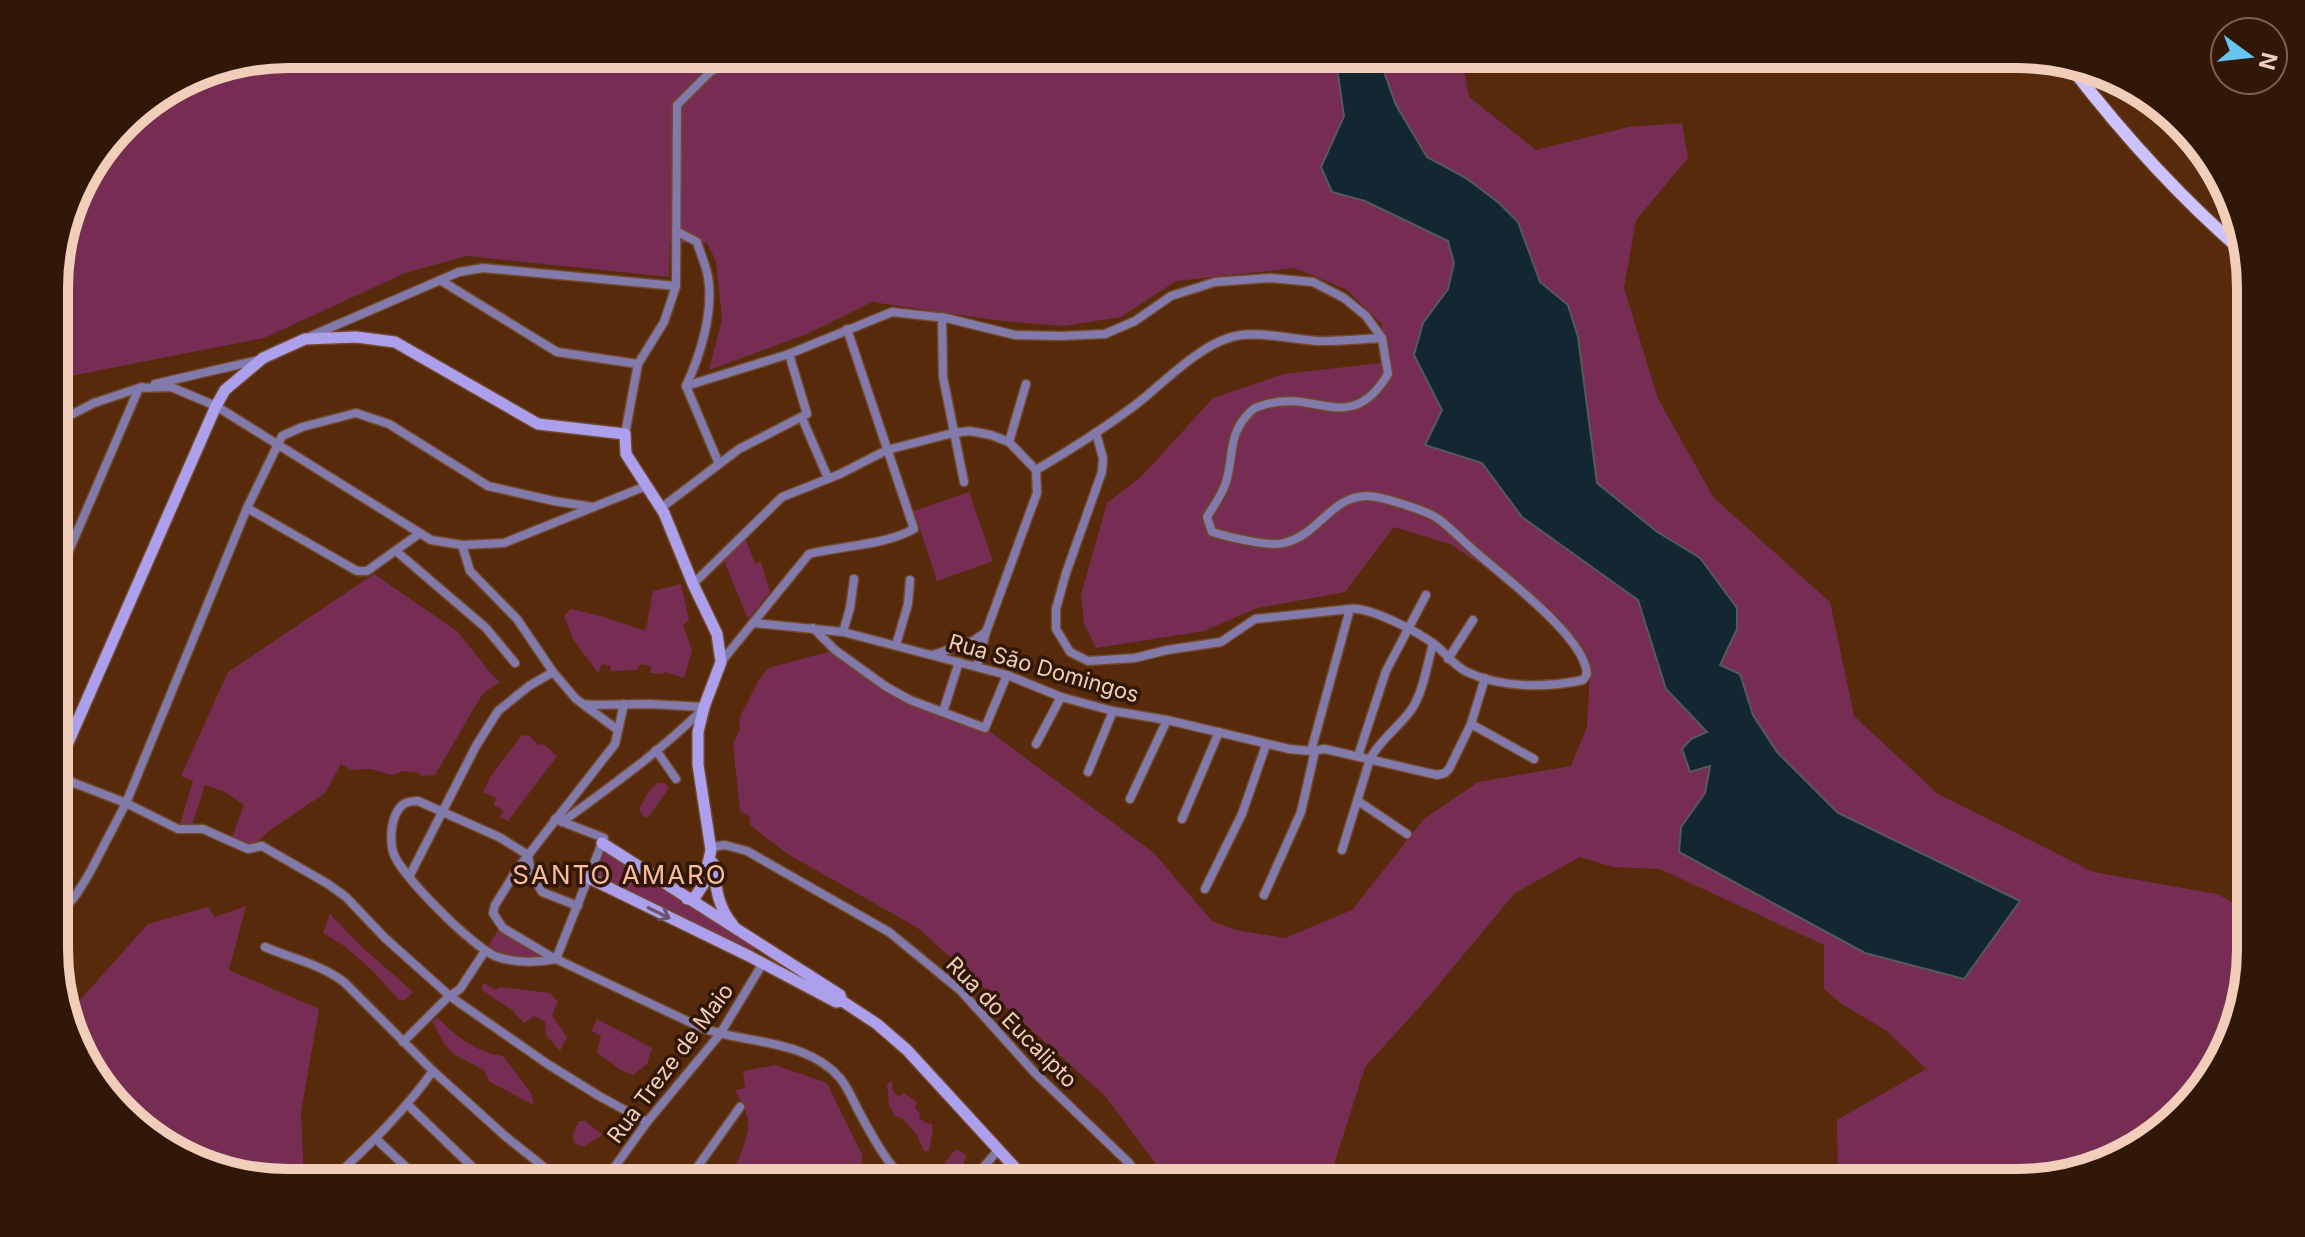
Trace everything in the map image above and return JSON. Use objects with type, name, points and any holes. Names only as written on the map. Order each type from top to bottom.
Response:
[{"type":"main road","points":[[2080,78],[2143,155],[2232,242]]},
{"type":"street","points":[[717,68],[677,105],[676,286],[664,322],[638,364],[625,434],[626,454],[661,508],[717,634],[721,662]]},
{"type":"street","points":[[676,231],[697,242],[709,278],[707,319],[686,386],[719,464]]},
{"type":"street","points":[[68,416],[94,403],[139,388],[263,358],[459,272],[483,268],[676,286]]},
{"type":"street","points":[[686,386],[789,354],[892,312],[942,317],[1015,335],[1105,334],[1135,321],[1171,296],[1215,282],[1270,278],[1313,282],[1344,298],[1366,316],[1382,338],[1388,374],[1378,392],[1355,407],[1280,400],[1254,407],[1238,425],[1225,485],[1207,517],[1212,532],[1281,544],[1300,537],[1341,502],[1364,496],[1383,498],[1435,516],[1555,624],[1573,644],[1587,671],[1583,680],[1557,685],[1505,682],[1468,673],[1433,644],[1362,609],[1255,619],[1221,642],[1135,658],[1088,661],[1070,652],[1056,629],[1056,609],[1102,472],[1103,458],[1096,433]]},
{"type":"street","points":[[440,280],[557,352],[638,364]]},
{"type":"street","points":[[942,317],[943,377],[964,482]]},
{"type":"street","points":[[738,931],[718,901],[698,765],[698,732],[721,662],[809,554],[896,538],[914,529],[847,329]]},
{"type":"street","points":[[1036,470],[1096,433],[1203,351],[1221,341],[1240,335],[1274,335],[1318,341],[1382,338]]},
{"type":"street","points":[[305,339],[356,337],[395,342],[538,424],[625,434]]},
{"type":"street","points":[[661,508],[739,449],[807,414],[789,354]]},
{"type":"street","points":[[68,745],[216,406],[225,390],[263,358]]},
{"type":"street","points":[[1009,442],[1026,384]]},
{"type":"street","points":[[139,388],[171,387],[216,406],[431,540],[462,545],[504,543],[646,486]]},
{"type":"street","points":[[68,553],[139,388]]},
{"type":"street","points":[[68,905],[89,874],[126,803],[247,508],[282,436],[302,427],[356,413],[389,424],[488,486],[593,507]]},
{"type":"street","points":[[802,418],[828,478]]},
{"type":"street","points":[[693,584],[782,497],[840,474],[887,450],[953,433],[970,431],[1009,442],[1036,470],[1037,493],[986,632],[977,666]]},
{"type":"street","points":[[247,508],[357,571],[367,571],[420,533]]},
{"type":"street","points":[[462,545],[470,571],[517,619],[553,672],[576,699],[618,730]]},
{"type":"street","points":[[396,551],[486,628],[515,663]]},
{"type":"street","points":[[843,632],[854,579]]},
{"type":"street","points":[[896,645],[908,604],[910,580]]},
{"type":"street","points":[[1358,756],[1386,671],[1426,595]]},
{"type":"street","points":[[1264,895],[1301,812],[1313,751],[1350,609]]},
{"type":"street","points":[[1448,659],[1473,620]]},
{"type":"street","name":"Rua São Domingos","points":[[754,623],[843,632],[977,666],[1061,697],[1113,711],[1167,720],[1266,745],[1313,751],[1325,749],[1441,775],[1449,769],[1471,724]]},
{"type":"street","points":[[813,627],[835,650],[885,686],[910,700],[985,728],[1007,675]]},
{"type":"street","points":[[932,655],[973,641],[986,632]]},
{"type":"street","points":[[1342,850],[1370,759],[1415,704],[1433,644]]},
{"type":"street","points":[[943,712],[959,662]]},
{"type":"street","points":[[409,877],[476,746],[498,711],[529,686],[553,672]]},
{"type":"street","points":[[1485,678],[1471,724],[1534,759]]},
{"type":"street","points":[[1036,744],[1061,697]]},
{"type":"street","points":[[583,704],[704,707]]},
{"type":"street","points":[[624,704],[615,744],[559,820],[528,855],[495,905],[493,913],[496,921],[556,959],[653,1006],[720,1034],[779,1044],[827,1066],[847,1088],[880,1147],[896,1169]]},
{"type":"street","points":[[559,820],[640,765],[704,707]]},
{"type":"street","points":[[1088,772],[1113,711]]},
{"type":"street","points":[[1130,799],[1167,720]]},
{"type":"street","points":[[1182,819],[1219,732]]},
{"type":"street","points":[[1205,889],[1242,814],[1266,745]]},
{"type":"street","points":[[656,750],[676,779]]},
{"type":"street","points":[[68,778],[178,829],[203,829],[248,849],[262,846],[328,884],[346,897],[385,938],[451,997],[549,1065],[647,1122]]},
{"type":"street","points":[[556,959],[529,961],[502,958],[485,951],[420,890],[393,853],[392,831],[400,806],[408,801],[418,801],[499,837],[528,855],[531,874],[542,892],[578,906]]},
{"type":"street","points":[[1358,801],[1407,834]]},
{"type":"street","points":[[556,959],[604,838],[559,820]]},
{"type":"street","points":[[602,843],[840,995],[842,1001],[877,1024],[907,1050],[1017,1169]]},
{"type":"street","name":"Rua do Eucalipto","points":[[711,849],[725,845],[747,851],[889,932],[961,991],[1035,1073],[1133,1169]]},
{"type":"street","points":[[687,899],[695,897],[701,889],[711,849]]},
{"type":"street","points":[[589,878],[836,1002],[842,1001]]},
{"type":"street","points":[[265,947],[328,970],[359,995],[433,1071],[546,1169]]},
{"type":"street","points":[[403,1042],[460,989],[485,951]]},
{"type":"street","points":[[763,963],[771,951]]},
{"type":"street","name":"Rua Treze de Maio","points":[[613,1169],[647,1122],[720,1034],[763,963]]},
{"type":"street","points":[[344,1169],[408,1105],[433,1071]]},
{"type":"street","points":[[408,1105],[474,1169]]},
{"type":"street","points":[[696,1169],[740,1107]]},
{"type":"street","points":[[376,1139],[408,1169]]},
{"type":"street","points":[[982,1169],[999,1149]]},
{"type":"shaded area","points":[[288,68],[1464,68],[1469,97],[1536,150],[1629,127],[1682,123],[1688,158],[1636,220],[1624,288],[1658,399],[1714,498],[1830,602],[1854,716],[1938,794],[2093,872],[2217,894],[2237,905],[2235,978],[2225,1020],[2200,1071],[2162,1114],[2139,1132],[2088,1157],[2031,1169],[1838,1169],[1837,1120],[1926,1069],[1887,1031],[1842,1004],[1824,989],[1824,945],[1660,869],[1613,867],[1580,857],[1515,893],[1365,1067],[1333,1169],[1160,1169],[1106,1097],[918,928],[786,853],[750,825],[749,816],[740,811],[733,744],[740,729],[739,719],[768,668],[835,650],[885,686],[985,728],[1154,853],[1212,921],[1235,930],[1285,938],[1352,910],[1424,819],[1478,782],[1571,766],[1587,727],[1590,670],[1536,601],[1450,544],[1394,527],[1345,592],[1257,608],[1204,631],[1096,648],[1084,623],[1081,595],[1107,503],[1142,476],[1213,398],[1284,374],[1380,363],[1382,324],[1346,289],[1294,268],[1176,281],[1121,317],[1064,326],[1002,321],[872,302],[809,333],[709,370],[722,320],[716,261],[707,243],[670,243],[669,277],[467,256],[405,273],[264,338],[68,376],[70,259],[85,204],[98,178],[132,132],[166,105],[204,85],[245,72]]},
{"type":"shaded area","points":[[969,492],[993,561],[937,581],[914,511]]},
{"type":"shaded area","points":[[745,538],[755,564],[761,562],[770,592],[748,619],[720,551]]},
{"type":"shaded area","points":[[374,574],[457,631],[500,682],[483,693],[435,775],[421,776],[404,771],[392,775],[371,769],[351,770],[341,764],[325,793],[269,831],[249,849],[231,840],[244,805],[225,792],[205,785],[191,828],[180,824],[193,781],[181,776],[228,672]]},
{"type":"shaded area","points":[[681,584],[689,620],[683,625],[692,650],[684,678],[666,672],[650,673],[651,666],[641,664],[637,670],[610,671],[611,666],[602,664],[598,673],[573,639],[564,616],[571,609],[643,630],[646,629],[653,591]]},
{"type":"shaded area","points":[[522,735],[530,736],[538,745],[543,744],[557,756],[508,821],[500,817],[503,810],[494,805],[496,798],[483,792],[490,777]]},
{"type":"shaded area","points":[[658,783],[665,783],[669,788],[648,817],[644,817],[639,809],[649,791]]},
{"type":"shaded area","points":[[607,852],[755,946],[753,951],[751,953],[597,876],[603,854]]},
{"type":"shaded area","points":[[246,906],[229,970],[319,1009],[301,1112],[303,1169],[245,1165],[217,1157],[166,1132],[123,1094],[105,1071],[80,1020],[77,1009],[79,1001],[148,924],[208,907],[215,917]]},
{"type":"shaded area","points":[[330,914],[413,992],[405,1000],[399,1000],[346,947],[323,933]]},
{"type":"shaded area","points":[[498,930],[547,957],[517,957],[495,951],[488,947]]},
{"type":"shaded area","points":[[483,983],[496,990],[501,987],[550,993],[558,1002],[552,1015],[567,1037],[560,1051],[546,1035],[545,1022],[534,1016],[524,1023],[512,1010],[482,990]]},
{"type":"shaded area","points":[[438,1018],[468,1043],[503,1056],[531,1093],[534,1105],[490,1082],[484,1070],[455,1055],[445,1045],[432,1021]]},
{"type":"shaded area","points":[[597,1019],[652,1048],[647,1064],[633,1075],[597,1053],[601,1036],[591,1031]]},
{"type":"shaded area","points":[[775,1065],[827,1083],[862,1155],[862,1169],[733,1169],[748,1127],[746,1112],[735,1090],[745,1088],[743,1071]]},
{"type":"shaded area","points":[[890,1081],[892,1090],[898,1096],[904,1093],[917,1102],[915,1108],[920,1113],[919,1118],[932,1124],[929,1151],[924,1151],[917,1135],[903,1119],[895,1116],[889,1104],[887,1085]]},
{"type":"shaded area","points":[[579,1121],[585,1121],[603,1135],[583,1147],[574,1143],[573,1134]]},
{"type":"shaded area","points":[[956,1149],[966,1155],[962,1169],[944,1169],[945,1162]]},
{"type":"water","points":[[1337,68],[1383,68],[1396,105],[1427,157],[1466,178],[1518,222],[1540,282],[1568,305],[1578,337],[1597,483],[1656,531],[1700,558],[1737,608],[1737,629],[1720,665],[1740,674],[1753,715],[1777,752],[1838,813],[2020,901],[1964,979],[1865,953],[1679,852],[1681,827],[1705,793],[1710,766],[1690,772],[1682,749],[1691,739],[1707,732],[1666,689],[1638,600],[1522,517],[1482,463],[1425,445],[1442,410],[1414,355],[1423,323],[1448,289],[1454,263],[1448,241],[1365,201],[1332,192],[1321,167],[1344,116]]},
{"type":"district","name":"SANTO AMARO","points":[[620,874]]}]
